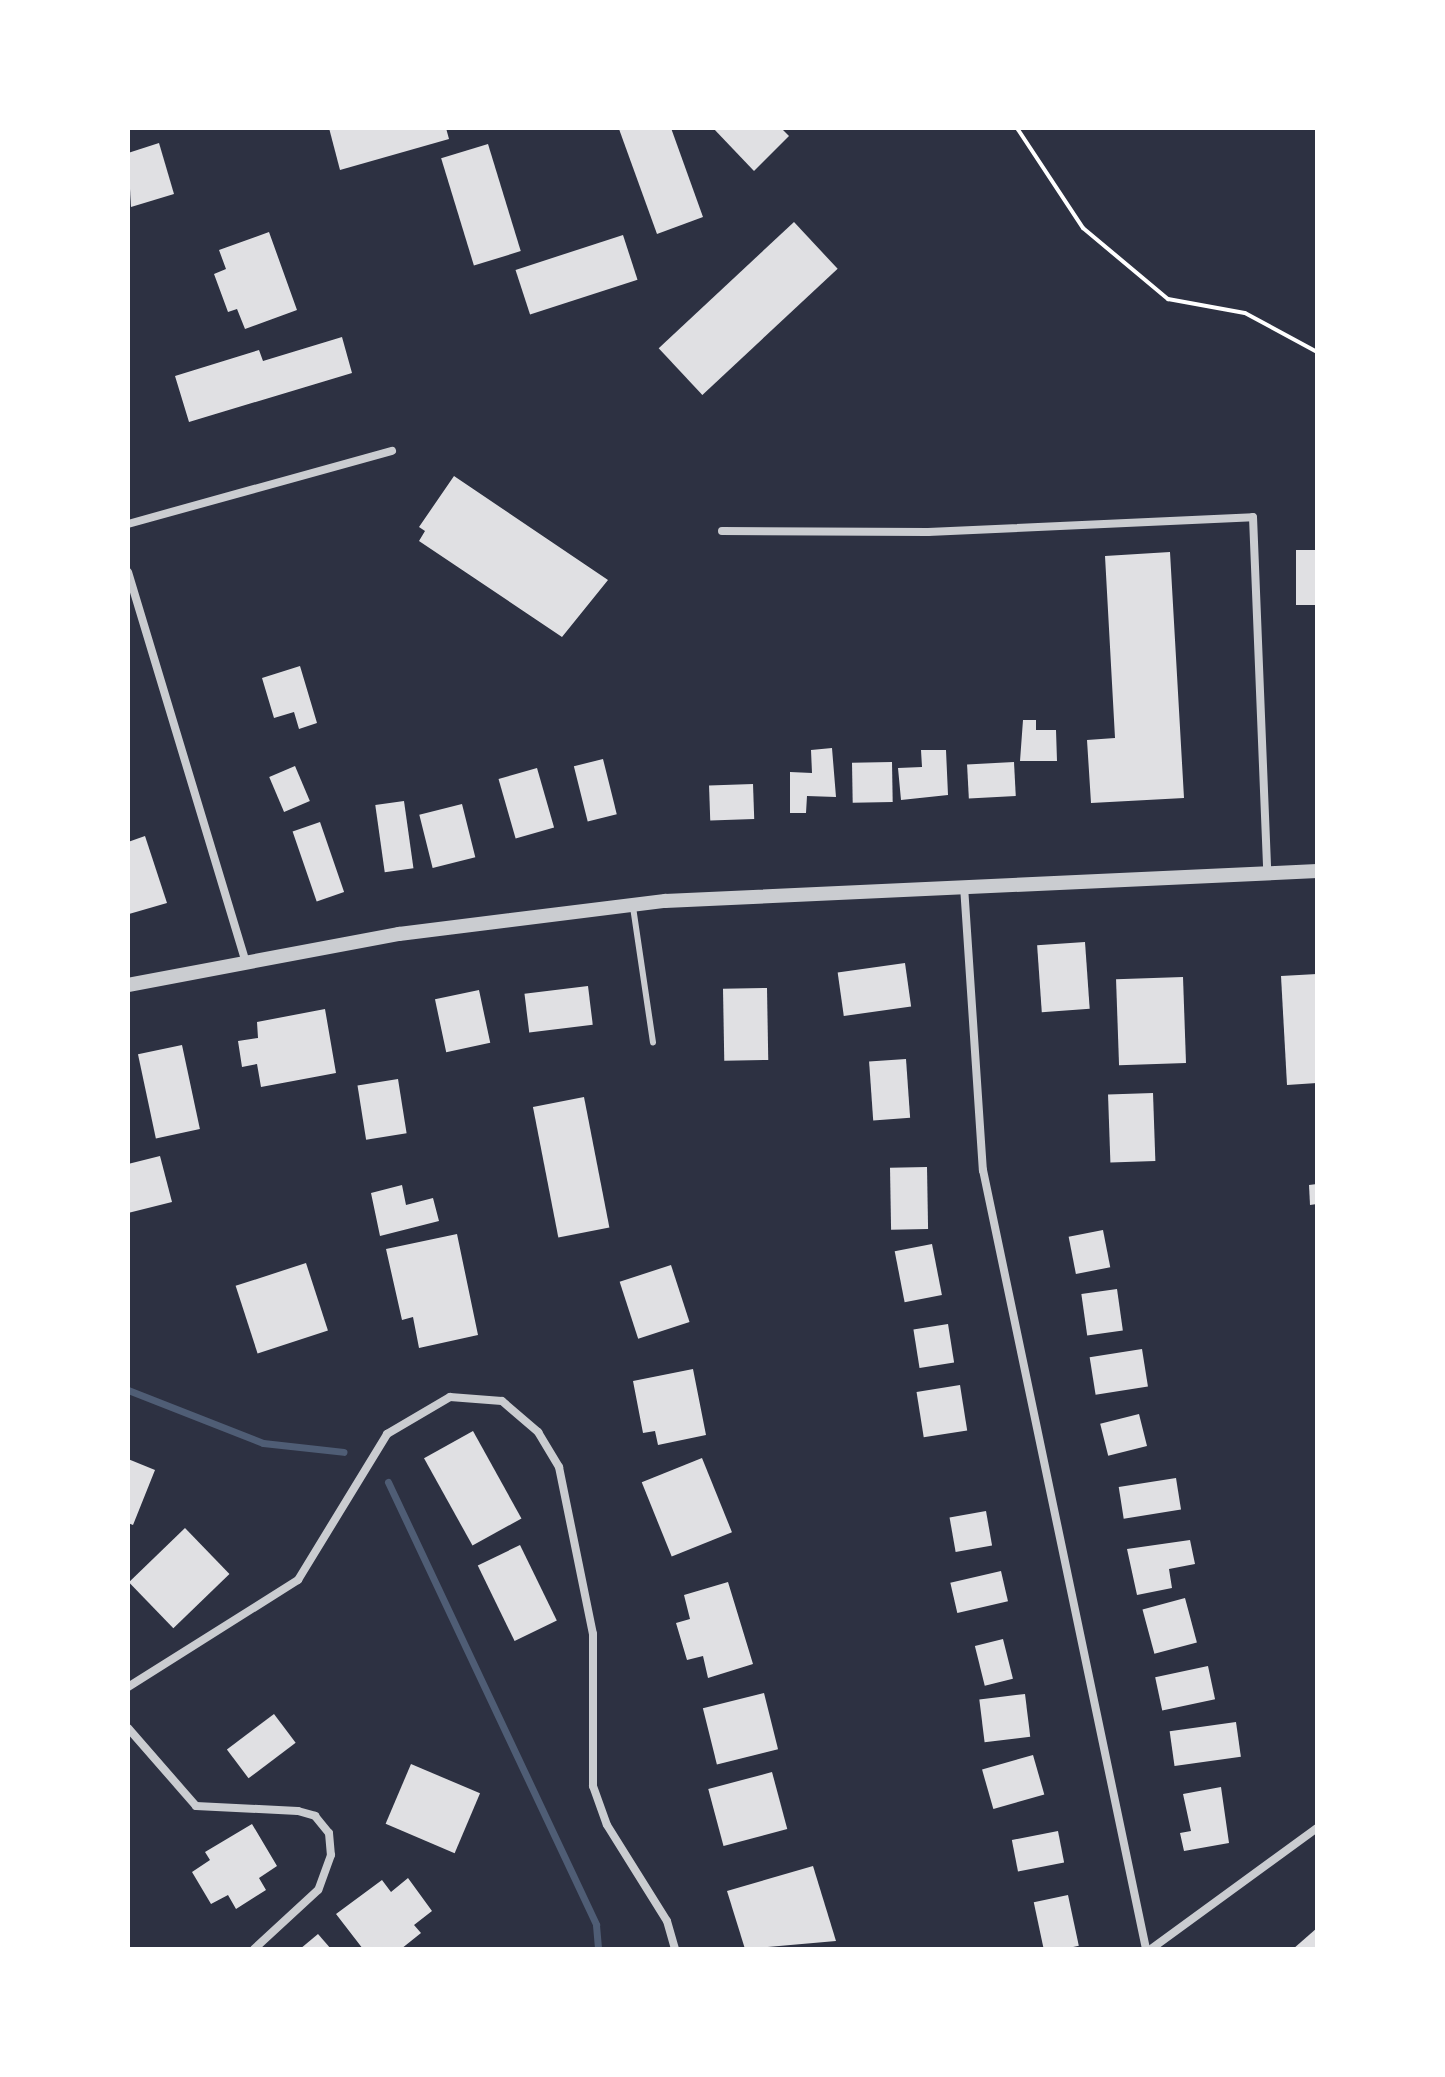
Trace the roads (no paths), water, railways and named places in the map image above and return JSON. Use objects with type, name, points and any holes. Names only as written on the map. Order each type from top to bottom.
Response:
[{"type":"street","points":[[128,524],[392,451]]},
{"type":"street","points":[[722,531],[928,532],[1253,517],[1267,873]]},
{"type":"street","points":[[128,572],[245,959]]},
{"type":"street","points":[[128,985],[245,959],[632,904],[1317,871]]},
{"type":"street","points":[[964,886],[983,1170],[1149,1949],[1317,1828]]},
{"type":"street","points":[[128,1687],[298,1580],[387,1434],[450,1397],[502,1401],[538,1432],[559,1467],[593,1634],[593,1786],[607,1825],[667,1921],[675,1949]]},
{"type":"street","points":[[128,1728],[196,1806],[298,1811],[315,1816],[329,1833],[331,1855],[318,1890],[254,1949]]},
{"type":"lane","points":[[632,904],[653,1043]]},
{"type":"waterway","points":[[128,1390],[263,1443],[344,1452]]},
{"type":"waterway","points":[[388,1482],[596,1925],[598,1949]]}]
